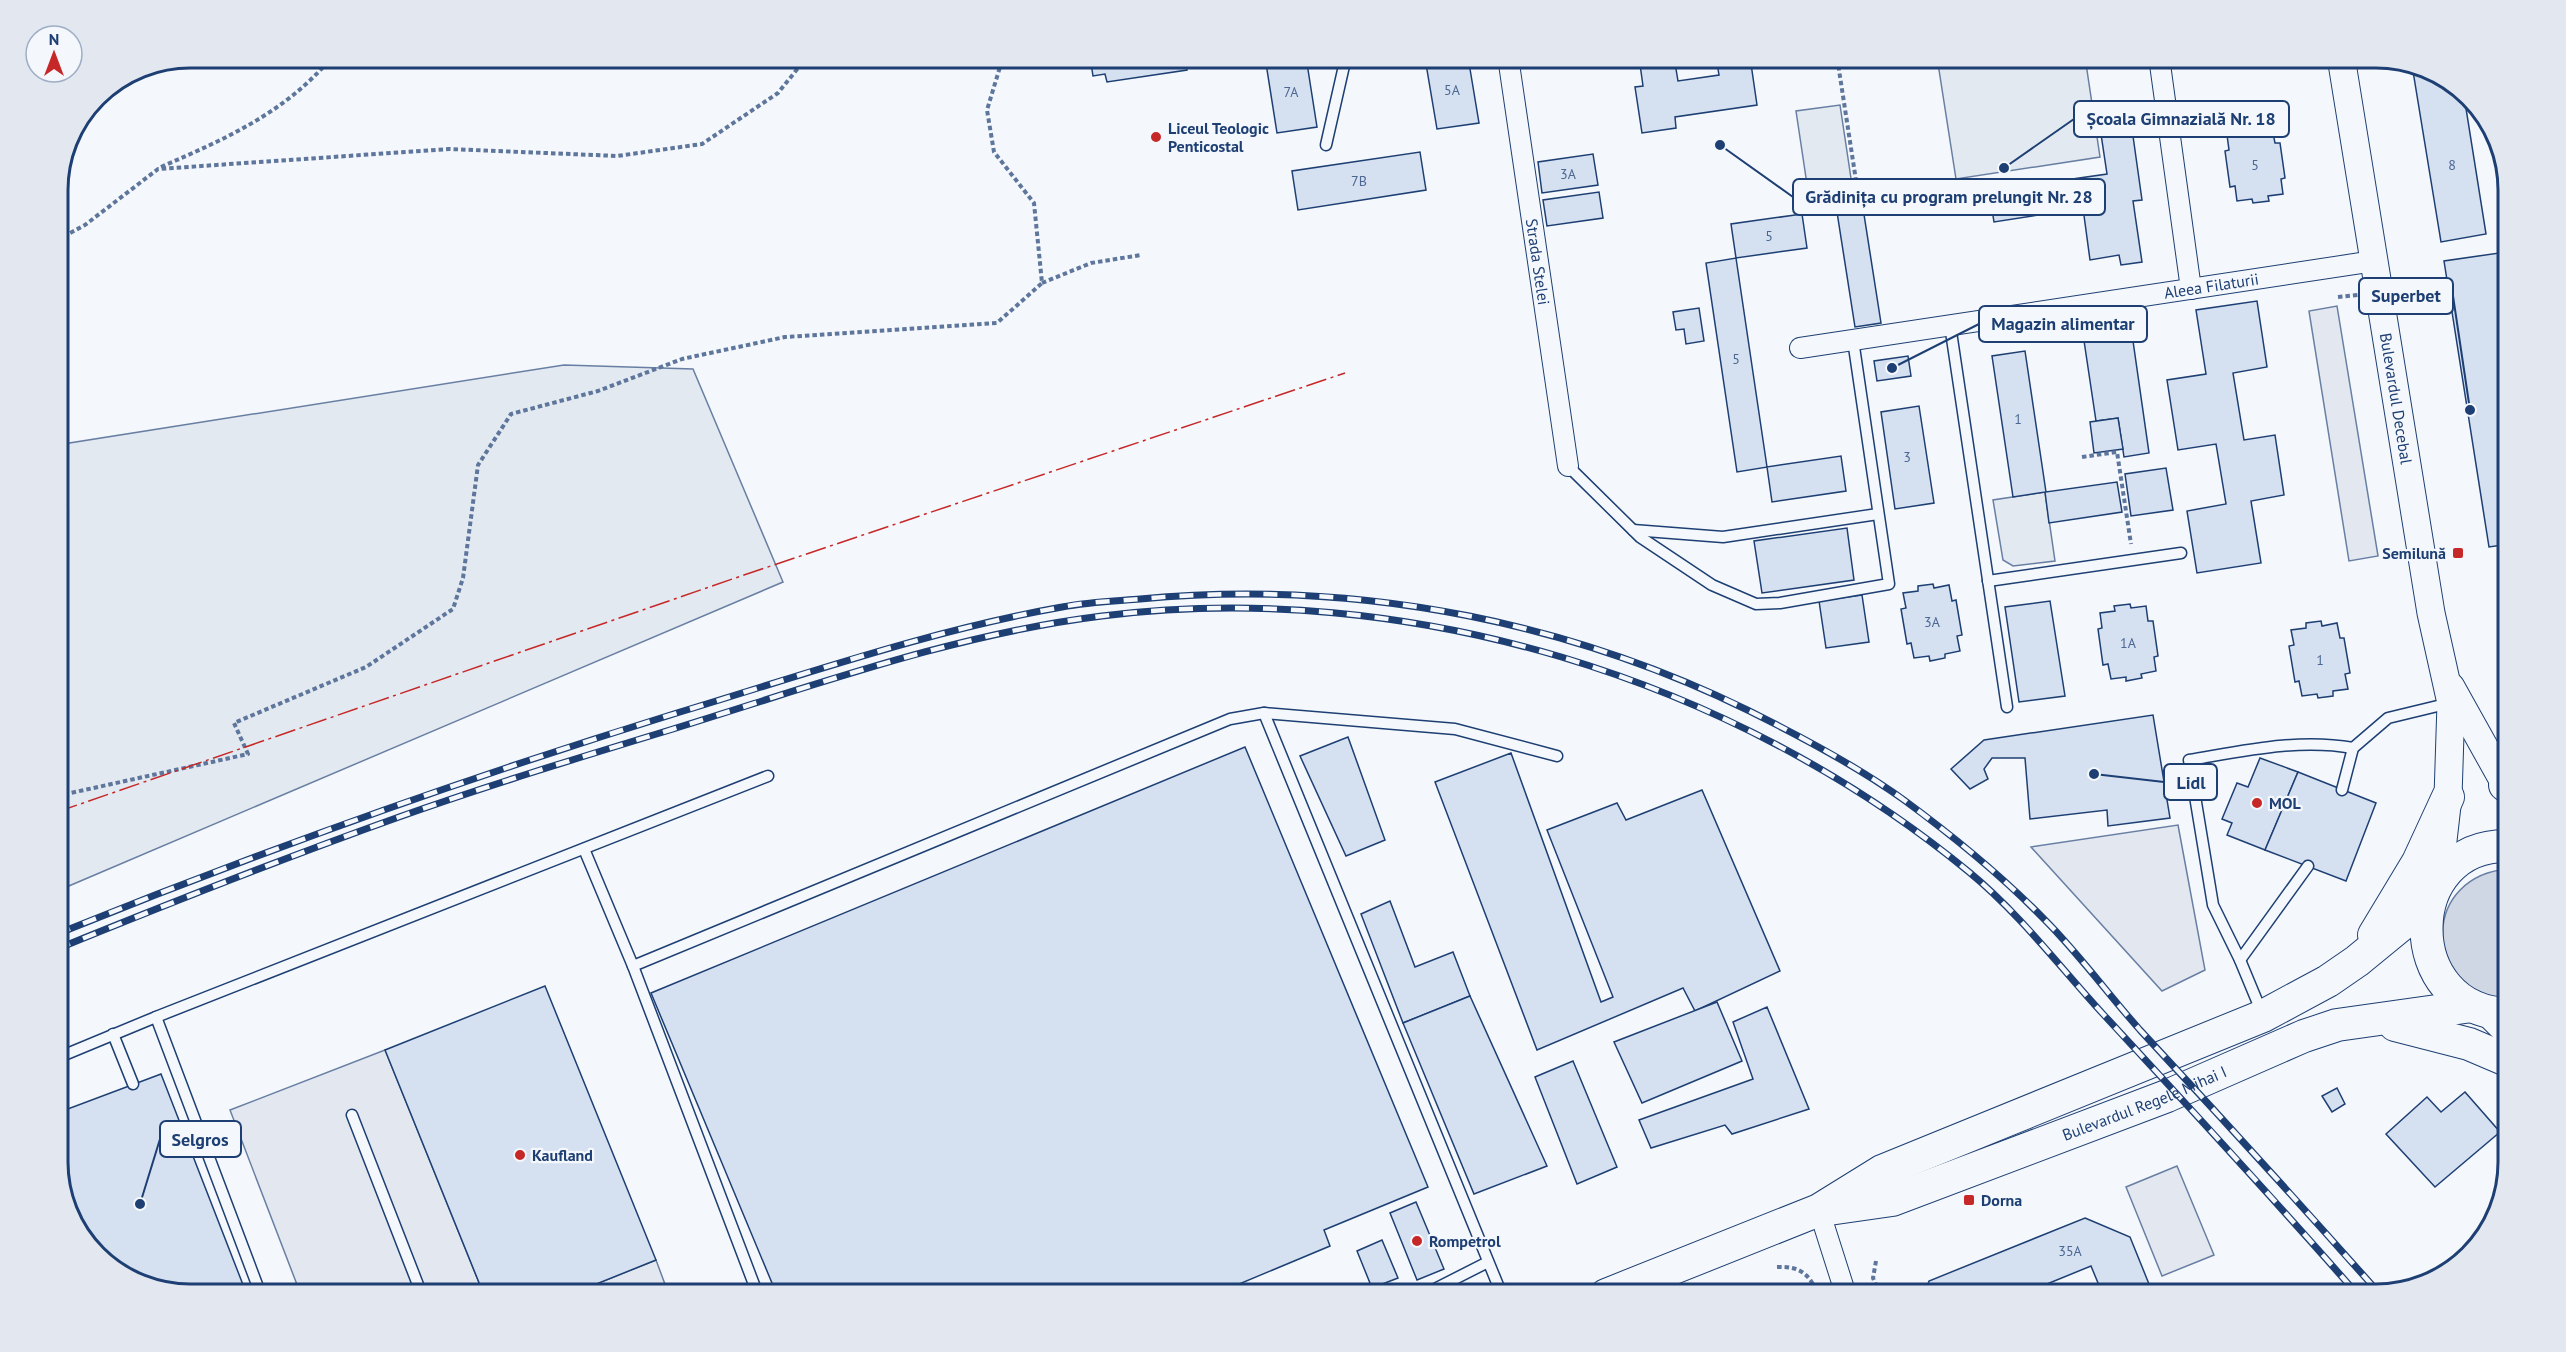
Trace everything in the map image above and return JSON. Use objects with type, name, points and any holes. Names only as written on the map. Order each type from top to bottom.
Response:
[{"type":"main road","name":"Bulevardul Decebal","points":[[2343,68],[2442,671],[2451,703],[2448,797],[2434,893]]},
{"type":"main road","name":"Bulevardul Decebal","points":[[2442,671],[2498,770]]},
{"type":"main road","points":[[2357,961],[2412,873],[2448,797]]},
{"type":"main road","name":"Bulevardul Regele Mihai I","points":[[1634,1284],[1819,1210],[1882,1171],[2263,1016],[2328,981],[2357,961],[2434,893],[2448,872],[2474,853],[2498,847]]},
{"type":"main road","points":[[2434,893],[2425,926],[2430,958],[2437,973],[2452,992],[2488,1010]]},
{"type":"main road","name":"Bulevardul Regele Mihai I","points":[[1819,1210],[1892,1200],[2168,1096],[2304,1036],[2337,1025],[2488,1010]]},
{"type":"main road","points":[[2370,1020],[2435,1034],[2469,1044],[2498,1056]]},
{"type":"street","name":"Strada Stelei","points":[[1510,68],[1568,466]]},
{"type":"street","points":[[2160,68],[2191,289]]},
{"type":"street","name":"Aleea Filaturii","points":[[1800,348],[2374,261]]},
{"type":"street","points":[[2488,1010],[2498,1022]]},
{"type":"street","points":[[1819,1210],[1843,1284]]},
{"type":"lane","points":[[1326,145],[1344,68]]},
{"type":"lane","points":[[1950,326],[2007,707]]},
{"type":"lane","points":[[1568,466],[1633,530],[1712,585],[1755,604],[1780,603],[1889,584],[1853,340]]},
{"type":"lane","points":[[1633,530],[1723,537],[1878,514]]},
{"type":"lane","points":[[1988,581],[2181,553]]},
{"type":"lane","points":[[2342,790],[2353,748],[2388,718],[2451,703]]},
{"type":"lane","points":[[1264,713],[1497,1284]]},
{"type":"lane","points":[[633,966],[1230,718],[1264,713],[1455,729],[1557,756]]},
{"type":"lane","points":[[2263,1016],[2240,960],[2213,905],[2189,760],[2297,745],[2327,743],[2353,748]]},
{"type":"lane","points":[[68,1053],[768,776]]},
{"type":"lane","points":[[584,849],[633,966],[754,1284]]},
{"type":"lane","points":[[2240,960],[2308,866]]},
{"type":"lane","points":[[156,1017],[257,1284]]},
{"type":"lane","points":[[113,1034],[133,1084]]},
{"type":"lane","points":[[352,1115],[418,1284]]},
{"type":"lane","points":[[1445,1284],[1488,1262]]},
{"type":"path","points":[[68,234],[85,225],[158,169],[238,134],[310,83],[323,68]]},
{"type":"path","points":[[158,169],[449,149],[617,156],[702,144],[778,93],[798,68]]},
{"type":"path","points":[[1000,68],[987,110],[994,152],[1034,203],[1042,283]]},
{"type":"path","points":[[1824,203],[1834,190],[1857,187],[1839,68]]},
{"type":"path","points":[[68,794],[248,754],[234,723],[366,667],[453,609],[463,578],[478,465],[511,414],[598,391],[682,359],[785,337],[997,323],[1042,283],[1091,263],[1141,255]]},
{"type":"path","points":[[2398,290],[2420,288]]},
{"type":"path","points":[[2338,297],[2360,295]]},
{"type":"path","points":[[2082,458],[2117,452],[2133,560]]},
{"type":"path","points":[[1875,1284],[1873,1278],[1876,1260]]},
{"type":"path","points":[[1778,1267],[1794,1266],[1803,1271],[1814,1284]]},
{"type":"shaded area","points":[[1939,68],[2087,68],[2100,157],[1956,179]]},
{"type":"shaded area","points":[[1840,105],[1852,185],[1808,191],[1796,111]]},
{"type":"shaded area","points":[[2337,306],[2378,556],[2349,561],[2309,311]]},
{"type":"shaded area","points":[[564,365],[693,369],[783,582],[68,886],[68,443]]},
{"type":"shaded area","points":[[2045,492],[2055,561],[2013,566],[2003,560],[1993,500]]},
{"type":"shaded area","points":[[2178,825],[2205,970],[2162,991],[2031,847]]},
{"type":"shaded area","points":[[2498,872],[2498,998],[2480,992],[2459,976],[2447,956],[2443,933],[2447,910],[2460,890],[2480,876]]},
{"type":"shaded area","points":[[385,1050],[480,1284],[297,1284],[230,1110]]},
{"type":"shaded area","points":[[2177,1166],[2214,1255],[2162,1276],[2126,1187]]},
{"type":"shaded area","points":[[656,1260],[665,1284],[596,1284]]},
{"type":"building","points":[[1092,68],[1187,68],[1187,70],[1107,82],[1105,74],[1093,76]]},
{"type":"building","points":[[1267,68],[1308,68],[1317,127],[1277,133]]},
{"type":"building","points":[[1427,68],[1470,68],[1479,123],[1437,129]]},
{"type":"building","points":[[1641,68],[1676,68],[1678,81],[1719,75],[1718,68],[1752,68],[1757,105],[1675,117],[1676,128],[1642,133],[1635,87],[1643,86]]},
{"type":"building","points":[[2413,73],[2444,88],[2466,107],[2486,234],[2441,242]]},
{"type":"building","points":[[2257,126],[2257,131],[2272,128],[2275,143],[2280,143],[2285,178],[2281,179],[2283,194],[2268,196],[2269,201],[2253,203],[2252,199],[2237,201],[2235,186],[2230,187],[2225,151],[2229,150],[2227,135],[2242,133],[2241,128]]},
{"type":"building","points":[[2132,129],[2142,200],[2133,201],[2142,262],[2121,265],[2119,255],[2090,260],[2083,208],[1994,222],[1989,191],[2107,174],[2101,134]]},
{"type":"building","points":[[1420,152],[1426,190],[1298,210],[1292,171]]},
{"type":"building","points":[[1593,154],[1598,185],[1542,193],[1538,162]]},
{"type":"building","points":[[1860,189],[1881,323],[1855,327],[1834,193]]},
{"type":"building","points":[[1599,192],[1603,218],[1547,226],[1543,200]]},
{"type":"building","points":[[1802,214],[1807,248],[1736,258],[1731,224]]},
{"type":"building","points":[[2498,253],[2498,546],[2489,547],[2444,261]]},
{"type":"building","points":[[1736,258],[1767,467],[1737,472],[1706,263]]},
{"type":"building","points":[[2257,301],[2267,367],[2233,373],[2244,440],[2275,435],[2284,495],[2251,501],[2261,563],[2197,573],[2187,511],[2226,504],[2216,444],[2178,450],[2167,380],[2206,374],[2196,310]]},
{"type":"building","points":[[1699,308],[1704,341],[1686,344],[1684,329],[1676,330],[1673,312]]},
{"type":"building","points":[[2131,327],[2149,453],[2124,457],[2118,418],[2096,421],[2083,334]]},
{"type":"building","points":[[2025,351],[2046,492],[2117,482],[2122,512],[2049,523],[2045,492],[2013,497],[1992,356]]},
{"type":"building","points":[[1908,356],[1911,376],[1877,381],[1874,361]]},
{"type":"building","points":[[1919,406],[1934,503],[1895,509],[1881,412]]},
{"type":"building","points":[[2118,418],[2123,449],[2094,453],[2090,422]]},
{"type":"building","points":[[1841,456],[1846,491],[1772,502],[1767,467]]},
{"type":"building","points":[[2166,468],[2173,510],[2131,516],[2125,474]]},
{"type":"building","points":[[1847,528],[1854,580],[1762,593],[1754,541]]},
{"type":"building","points":[[1933,584],[1934,588],[1949,585],[1952,601],[1956,600],[1962,635],[1957,636],[1960,651],[1945,654],[1945,658],[1930,661],[1929,656],[1914,658],[1911,643],[1907,644],[1901,609],[1906,608],[1903,593],[1918,591],[1918,586]]},
{"type":"building","points":[[1862,595],[1869,642],[1826,648],[1819,601]]},
{"type":"building","points":[[2050,601],[2065,696],[2019,702],[2005,607]]},
{"type":"building","points":[[2130,604],[2131,608],[2146,606],[2148,621],[2153,621],[2158,656],[2154,657],[2156,671],[2141,674],[2142,678],[2126,681],[2126,677],[2111,679],[2108,664],[2103,665],[2098,629],[2102,628],[2100,613],[2115,611],[2114,606]]},
{"type":"building","points":[[2321,621],[2322,626],[2337,623],[2340,638],[2344,638],[2350,673],[2345,674],[2348,689],[2333,691],[2333,696],[2318,698],[2317,694],[2302,696],[2299,681],[2295,682],[2289,646],[2294,645],[2291,630],[2306,628],[2306,623]]},
{"type":"building","points":[[2153,715],[2170,818],[2108,826],[2107,810],[2030,819],[2025,758],[1992,758],[1984,769],[1988,779],[1970,789],[1951,769],[1984,740]]},
{"type":"building","points":[[1348,737],[1385,840],[1346,856],[1300,756]]},
{"type":"building","points":[[1245,747],[1428,1187],[1324,1230],[1330,1246],[1239,1284],[772,1284],[651,993]]},
{"type":"building","points":[[1511,753],[1601,1002],[1613,997],[1547,830],[1617,803],[1626,820],[1702,790],[1780,971],[1695,1011],[1683,988],[1537,1050],[1435,782]]},
{"type":"building","name":"MOL","points":[[2260,758],[2298,772],[2265,850],[2227,835],[2232,823],[2222,819],[2237,783],[2248,787]]},
{"type":"building","points":[[2298,772],[2376,803],[2346,881],[2265,850]]},
{"type":"building","points":[[1390,901],[1415,967],[1453,952],[1470,996],[1403,1023],[1361,914]]},
{"type":"building","name":"Kaufland","points":[[545,986],[656,1260],[596,1284],[480,1284],[385,1050]]},
{"type":"building","points":[[1470,996],[1547,1166],[1474,1194],[1403,1023]]},
{"type":"building","points":[[1717,1002],[1742,1061],[1642,1103],[1614,1042]]},
{"type":"building","points":[[1767,1007],[1809,1109],[1732,1134],[1725,1125],[1651,1148],[1639,1120],[1753,1079],[1733,1022]]},
{"type":"building","points":[[1573,1061],[1617,1167],[1577,1184],[1535,1077]]},
{"type":"building","points":[[161,1074],[243,1284],[173,1283],[150,1278],[122,1264],[98,1243],[80,1217],[70,1187],[68,1109]]},
{"type":"building","points":[[2337,1088],[2345,1104],[2332,1112],[2322,1096]]},
{"type":"building","points":[[2465,1092],[2498,1130],[2498,1134],[2435,1187],[2386,1134],[2427,1097],[2441,1112]]},
{"type":"building","name":"Rompetrol","points":[[1416,1202],[1444,1269],[1417,1280],[1390,1213]]},
{"type":"building","points":[[2085,1218],[2130,1237],[2149,1284],[2098,1284],[2091,1266],[2047,1284],[1928,1284],[1929,1281]]},
{"type":"building","points":[[1382,1240],[1398,1278],[1382,1284],[1370,1284],[1357,1251]]},
{"type":"railway","points":[[68,930],[289,844],[522,762],[822,668],[965,628],[1071,605],[1223,594],[1306,596],[1388,603],[1469,616],[1549,635],[1628,660],[1705,690],[1779,726],[1843,761],[1904,800],[1977,857],[2045,920],[2070,946],[2140,1030],[2371,1284]]},
{"type":"railway","points":[[68,945],[399,817],[535,771],[885,663],[993,635],[1102,616],[1217,608],[1333,613],[1448,629],[1561,657],[1671,696],[1777,745],[1876,804],[1969,872],[2005,905],[2348,1284]]},
{"type":"power","points":[[68,808],[744,575],[1345,373]]},
{"type":"place","name":"Liceul Teologic Penticostal","points":[[1156,137]]},
{"type":"place","name":"Grădinița cu program prelungit Nr. 28","points":[[1720,145]]},
{"type":"place","name":"Școala Gimnazială Nr. 18","points":[[2004,168]]},
{"type":"place","name":"Magazin alimentar","points":[[1892,368]]},
{"type":"place","name":"Superbet","points":[[2470,410]]},
{"type":"place","name":"Semilună","points":[[2458,553]]},
{"type":"place","name":"Lidl","points":[[2094,774]]},
{"type":"place","name":"MOL","points":[[2257,803]]},
{"type":"place","name":"Kaufland","points":[[520,1155]]},
{"type":"place","name":"Dorna","points":[[1969,1200]]},
{"type":"place","name":"Selgros","points":[[140,1204]]},
{"type":"place","name":"Rompetrol","points":[[1417,1241]]}]
